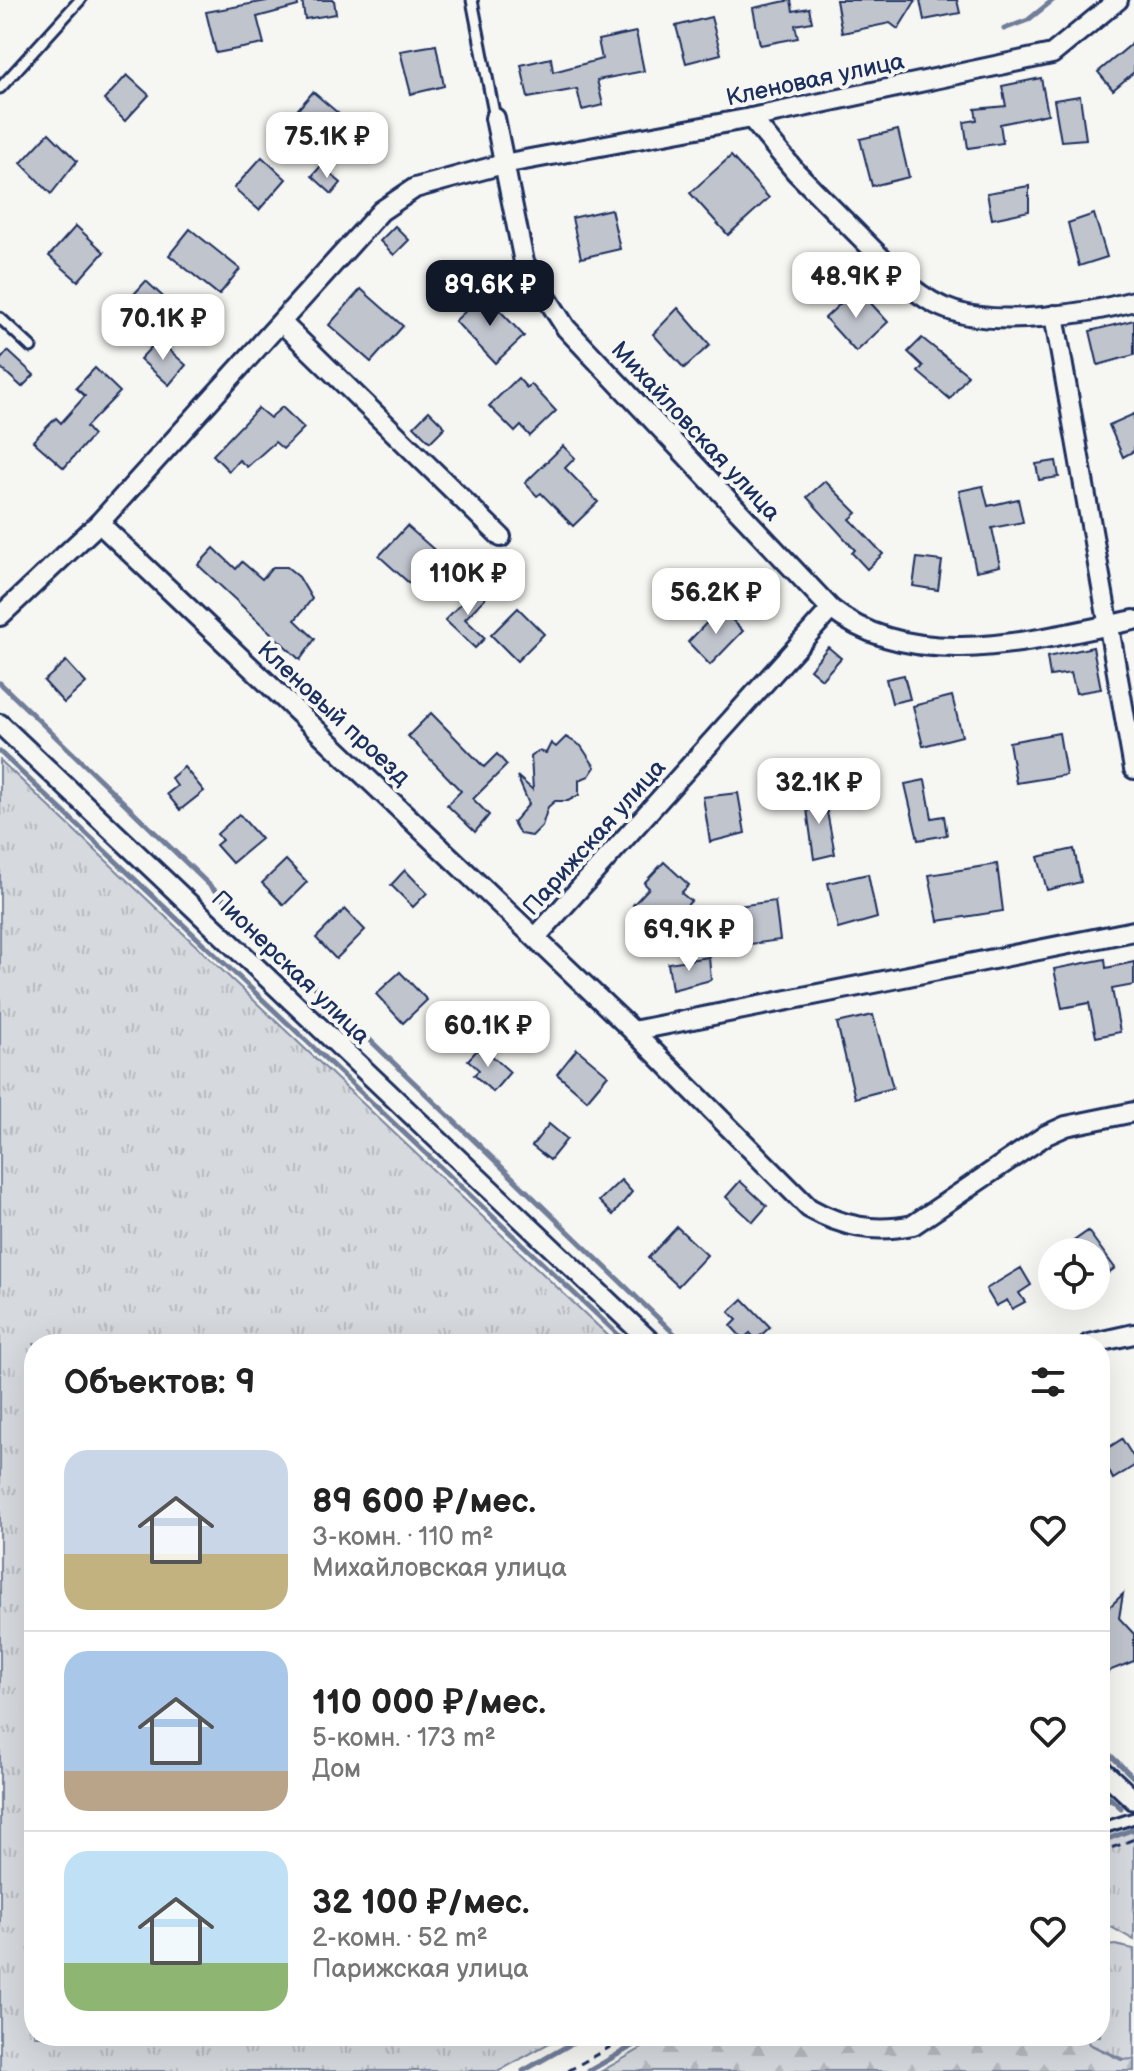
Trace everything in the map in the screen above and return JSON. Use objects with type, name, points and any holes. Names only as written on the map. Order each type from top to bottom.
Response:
[{"type":"street","name":"Кленовая улица","points":[[0,616],[99,523],[381,211],[396,199],[434,182],[503,164],[751,118],[1052,54],[1118,0]]},
{"type":"street","name":"Михайловская улица","points":[[495,118],[524,262],[558,318],[831,609],[850,624],[884,639],[957,647],[1134,620]]},
{"type":"street","points":[[751,118],[796,172],[909,286],[930,302],[955,312],[990,318],[1054,315],[1134,301]]},
{"type":"street","points":[[1054,315],[1106,625],[1134,769]]},
{"type":"street","points":[[282,323],[501,537]]},
{"type":"street","name":"Кленовый проезд","points":[[99,523],[536,937]]},
{"type":"street","name":"Парижская улица","points":[[831,609],[536,937],[809,1208],[835,1222],[888,1231],[913,1225],[1046,1135],[1066,1126],[1134,1112]]},
{"type":"street","name":"Пионерская улица","points":[[0,724],[642,1334]]},
{"type":"street","points":[[633,1031],[1134,931]]},
{"type":"street","points":[[1110,1339],[1134,1334]]},
{"type":"street","points":[[1110,1777],[1134,1800]]},
{"type":"lane","points":[[0,88],[80,0]]},
{"type":"lane","points":[[472,0],[495,118]]},
{"type":"lane","points":[[0,318],[31,347]]},
{"type":"lane","points":[[1110,1826],[1134,1818]]},
{"type":"path","points":[[1110,1849],[1134,1839]]},
{"type":"path","points":[[568,2071],[612,2046]]},
{"type":"green space","points":[[0,760],[606,1334],[24,1334],[24,2046],[544,2046],[499,2071],[0,2071]]},
{"type":"green space","points":[[1134,1822],[1134,1940],[1110,1928],[1110,1830]]},
{"type":"green space","points":[[1110,1946],[1134,1949],[1134,2059],[1128,2061],[1094,2046],[1110,2046]]},
{"type":"green space","points":[[646,2046],[1093,2046],[1121,2060],[1134,2059],[1134,2071],[602,2071]]},
{"type":"building","points":[[272,0],[297,0],[298,6],[257,17],[264,44],[216,53],[206,12]]},
{"type":"building","points":[[302,0],[334,0],[336,14],[305,19]]},
{"type":"building","points":[[791,0],[793,11],[809,8],[812,22],[795,25],[798,38],[760,45],[753,8]]},
{"type":"building","points":[[836,0],[916,0],[898,29],[890,23],[842,33]]},
{"type":"building","points":[[920,0],[957,0],[960,13],[924,20]]},
{"type":"building","points":[[711,17],[721,54],[686,63],[676,26]]},
{"type":"building","points":[[636,32],[644,71],[597,80],[603,105],[582,110],[577,89],[528,98],[521,65],[551,58],[553,72],[602,59],[598,40]]},
{"type":"building","points":[[1134,42],[1134,72],[1113,90],[1098,72]]},
{"type":"building","points":[[436,45],[444,86],[411,94],[400,51]]},
{"type":"building","points":[[127,75],[149,95],[125,121],[104,100]]},
{"type":"building","points":[[1041,78],[1048,114],[1000,124],[1003,143],[968,148],[964,122],[977,120],[975,109],[1006,106],[1002,86]]},
{"type":"building","points":[[313,92],[338,113],[312,143],[287,122]]},
{"type":"building","points":[[1080,96],[1086,139],[1061,141],[1054,100]]},
{"type":"building","points":[[898,130],[909,177],[872,186],[860,139]]},
{"type":"building","points":[[49,133],[77,161],[51,194],[21,163]]},
{"type":"building","points":[[731,156],[769,198],[728,235],[690,193]]},
{"type":"building","points":[[262,157],[286,179],[259,210],[234,188]]},
{"type":"building","points":[[321,166],[341,183],[332,194],[312,176]]},
{"type":"building","points":[[1029,186],[1029,211],[992,219],[987,193]]},
{"type":"building","points":[[611,209],[620,249],[581,258],[572,218]]},
{"type":"building","points":[[1094,214],[1107,257],[1079,266],[1068,223]]},
{"type":"building","points":[[76,226],[104,252],[78,281],[49,256]]},
{"type":"building","points":[[395,226],[409,240],[394,255],[380,241]]},
{"type":"building","points":[[190,229],[240,269],[219,295],[169,255]]},
{"type":"building","points":[[146,281],[172,305],[142,339],[115,315]]},
{"type":"building","points":[[857,288],[888,322],[856,352],[825,318]]},
{"type":"building","points":[[361,289],[403,326],[371,362],[329,325]]},
{"type":"building","points":[[484,294],[524,336],[495,363],[455,321]]},
{"type":"building","points":[[678,308],[710,345],[684,368],[653,334]]},
{"type":"building","points":[[1134,320],[1134,355],[1098,365],[1090,331]]},
{"type":"building","points":[[922,338],[968,375],[950,399],[918,372],[923,366],[908,352]]},
{"type":"building","points":[[158,340],[186,365],[169,385],[140,359]]},
{"type":"building","points":[[8,351],[34,375],[22,387],[0,367],[0,360]]},
{"type":"building","points":[[95,368],[120,392],[86,427],[93,435],[64,468],[33,441],[56,418],[61,423],[85,396],[76,388]]},
{"type":"building","points":[[518,378],[527,388],[531,384],[556,411],[530,436],[521,426],[515,432],[489,406]]},
{"type":"building","points":[[282,407],[304,428],[283,449],[275,442],[247,467],[239,460],[229,471],[213,455],[258,408],[270,418]]},
{"type":"building","points":[[429,411],[445,427],[430,442],[414,426]]},
{"type":"building","points":[[1134,414],[1134,451],[1123,457],[1109,425]]},
{"type":"building","points":[[563,446],[575,458],[565,468],[598,502],[573,526],[541,493],[537,496],[525,483]]},
{"type":"building","points":[[1056,461],[1059,477],[1039,480],[1036,464]]},
{"type":"building","points":[[825,481],[857,513],[850,519],[883,554],[867,569],[852,553],[855,550],[807,497]]},
{"type":"building","points":[[983,486],[988,506],[1018,499],[1023,522],[992,528],[1000,566],[976,571],[959,491]]},
{"type":"building","points":[[407,526],[447,561],[419,592],[379,556]]},
{"type":"building","points":[[214,548],[236,569],[242,562],[262,579],[273,567],[287,567],[299,577],[312,599],[295,620],[315,639],[300,660],[198,565]]},
{"type":"building","points":[[917,558],[942,561],[938,590],[913,586]]},
{"type":"building","points":[[480,584],[489,594],[465,619],[485,638],[475,648],[445,620]]},
{"type":"building","points":[[518,608],[544,634],[517,661],[491,635]]},
{"type":"building","points":[[721,608],[743,631],[710,665],[688,642]]},
{"type":"building","points":[[828,647],[841,658],[822,679],[810,669]]},
{"type":"building","points":[[1093,647],[1101,689],[1076,693],[1071,673],[1050,676],[1047,657]]},
{"type":"building","points":[[66,661],[86,683],[64,703],[44,681]]},
{"type":"building","points":[[904,675],[910,699],[892,703],[886,679]]},
{"type":"building","points":[[952,696],[962,736],[923,746],[913,706]]},
{"type":"building","points":[[431,713],[484,767],[497,754],[507,765],[473,799],[489,815],[475,832],[447,805],[461,791],[408,736]]},
{"type":"building","points":[[1059,733],[1066,775],[1016,783],[1009,742]]},
{"type":"building","points":[[566,737],[581,746],[595,767],[589,776],[579,780],[579,795],[568,801],[555,801],[548,807],[542,826],[532,836],[520,834],[513,822],[529,804],[517,776],[533,790],[531,757],[538,751],[546,753],[551,743],[556,747]]},
{"type":"building","points":[[184,767],[204,791],[180,810],[167,794],[177,786],[171,778]]},
{"type":"building","points":[[925,780],[932,818],[944,816],[947,835],[918,840],[905,784]]},
{"type":"building","points":[[823,791],[835,854],[814,859],[805,795]]},
{"type":"building","points":[[738,793],[745,833],[710,842],[703,797]]},
{"type":"building","points":[[239,814],[261,839],[232,863],[216,845],[222,840],[217,834]]},
{"type":"building","points":[[1074,849],[1081,882],[1047,890],[1038,857]]},
{"type":"building","points":[[286,860],[307,882],[284,905],[262,883]]},
{"type":"building","points":[[664,862],[689,885],[681,893],[691,901],[678,915],[687,924],[664,949],[630,917],[638,909],[633,905],[649,888],[644,883]]},
{"type":"building","points":[[997,864],[1003,911],[938,921],[929,875]]},
{"type":"building","points":[[405,870],[427,893],[413,907],[391,885]]},
{"type":"building","points":[[868,874],[877,918],[838,929],[828,883]]},
{"type":"building","points":[[775,901],[780,940],[743,945],[737,906]]},
{"type":"building","points":[[345,909],[365,930],[336,959],[316,938]]},
{"type":"building","points":[[709,957],[711,980],[672,990],[668,963]]},
{"type":"building","points":[[1105,959],[1106,968],[1134,962],[1134,985],[1112,989],[1120,1032],[1096,1037],[1089,1003],[1062,1008],[1054,969]]},
{"type":"building","points":[[400,972],[427,1000],[403,1023],[376,994]]},
{"type":"building","points":[[873,1015],[893,1088],[855,1098],[837,1023]]},
{"type":"building","points":[[481,1046],[510,1072],[493,1092],[474,1075],[479,1070],[468,1060]]},
{"type":"building","points":[[577,1049],[608,1075],[587,1100],[557,1074]]},
{"type":"building","points":[[549,1124],[567,1139],[550,1160],[532,1146]]},
{"type":"building","points":[[621,1180],[632,1192],[613,1215],[599,1201]]},
{"type":"building","points":[[740,1181],[767,1206],[753,1222],[726,1197]]},
{"type":"building","points":[[677,1227],[707,1255],[678,1286],[648,1258]]},
{"type":"building","points":[[1088,1231],[1093,1238],[1078,1238]]},
{"type":"building","points":[[1021,1268],[1031,1285],[1019,1293],[1025,1302],[1012,1309],[1007,1300],[996,1306],[986,1289]]},
{"type":"building","points":[[743,1299],[770,1327],[762,1334],[738,1334],[731,1326],[737,1320],[729,1312]]},
{"type":"building","points":[[1122,1439],[1134,1458],[1134,1466],[1113,1479],[1110,1473],[1110,1447]]},
{"type":"building","points":[[1123,1594],[1119,1618],[1134,1634],[1134,1661],[1110,1671],[1110,1606]]},
{"type":"waterway","points":[[1004,29],[1028,20],[1053,0]]},
{"type":"waterway","points":[[0,683],[675,1334]]},
{"type":"waterway","points":[[0,752],[617,1334]]},
{"type":"waterway","points":[[1110,1755],[1134,1778]]},
{"type":"waterway","points":[[1110,1798],[1121,1808]]},
{"type":"waterway","points":[[1110,1838],[1134,1829]]},
{"type":"waterway","points":[[523,2071],[567,2046]]},
{"type":"waterway","points":[[589,2071],[633,2046]]}]
